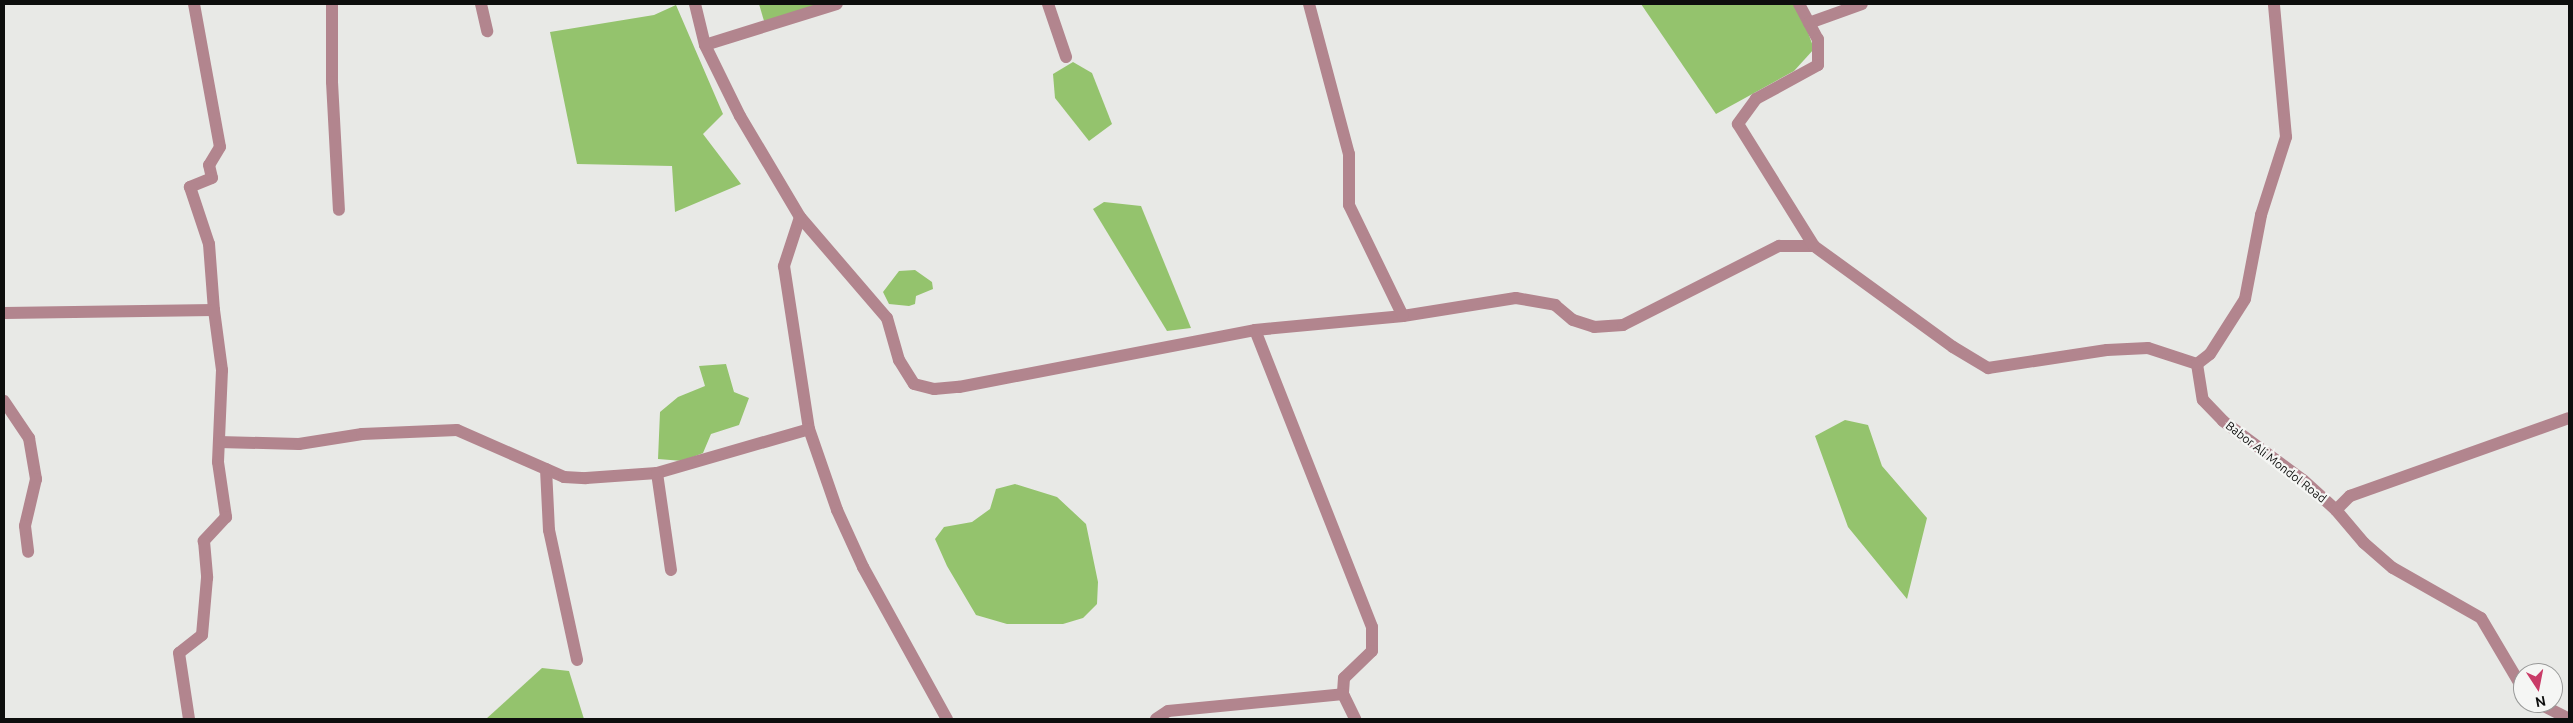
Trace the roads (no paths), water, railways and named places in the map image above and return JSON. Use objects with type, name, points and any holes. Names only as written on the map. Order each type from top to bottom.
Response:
[{"type":"street","points":[[189,719],[179,653],[202,635],[208,578],[204,541],[226,517],[218,462],[222,370],[214,310],[209,244],[190,186],[212,178],[209,165],[220,147],[194,4]]},
{"type":"street","points":[[332,4],[332,82],[339,210]]},
{"type":"street","points":[[480,4],[487,32]]},
{"type":"street","points":[[695,4],[705,45],[740,116],[800,217],[887,318],[899,360],[914,384],[934,389],[959,387],[1255,330],[1403,316],[1516,298],[1555,305],[1572,320],[1594,328],[1623,325],[1779,246],[1814,246]]},
{"type":"street","points":[[705,45],[837,4]]},
{"type":"street","points":[[1048,4],[1066,57]]},
{"type":"street","points":[[1308,4],[1349,154],[1349,205],[1403,316]]},
{"type":"street","points":[[1799,4],[1818,39],[1818,65],[1756,99],[1738,124],[1814,246],[1953,347],[1988,368],[2107,350],[2148,348],[2197,364],[2210,354],[2244,298],[2261,215],[2286,138],[2274,4]]},
{"type":"street","points":[[1809,23],[1862,4]]},
{"type":"street","points":[[800,217],[784,266],[809,428],[837,510],[863,567],[947,719]]},
{"type":"street","points":[[4,313],[214,310]]},
{"type":"street","points":[[1255,330],[1372,627],[1372,651],[1344,678],[1343,694],[1354,719]]},
{"type":"street","name":"Babor Ali Mondol Road","points":[[2197,364],[2203,400],[2223,421],[2303,480],[2336,510],[2364,543],[2393,568],[2481,618],[2513,672]]},
{"type":"street","points":[[4,401],[29,438],[36,479],[25,526],[28,552]]},
{"type":"street","points":[[2336,510],[2350,496],[2569,418]]},
{"type":"street","points":[[219,442],[299,444],[362,434],[457,430],[564,477],[586,478],[657,473],[809,428]]},
{"type":"street","points":[[546,469],[549,530],[577,660]]},
{"type":"street","points":[[657,473],[671,570]]},
{"type":"street","points":[[1156,719],[1168,711],[1343,694]]},
{"type":"street","points":[[2557,713],[2569,719]]}]
